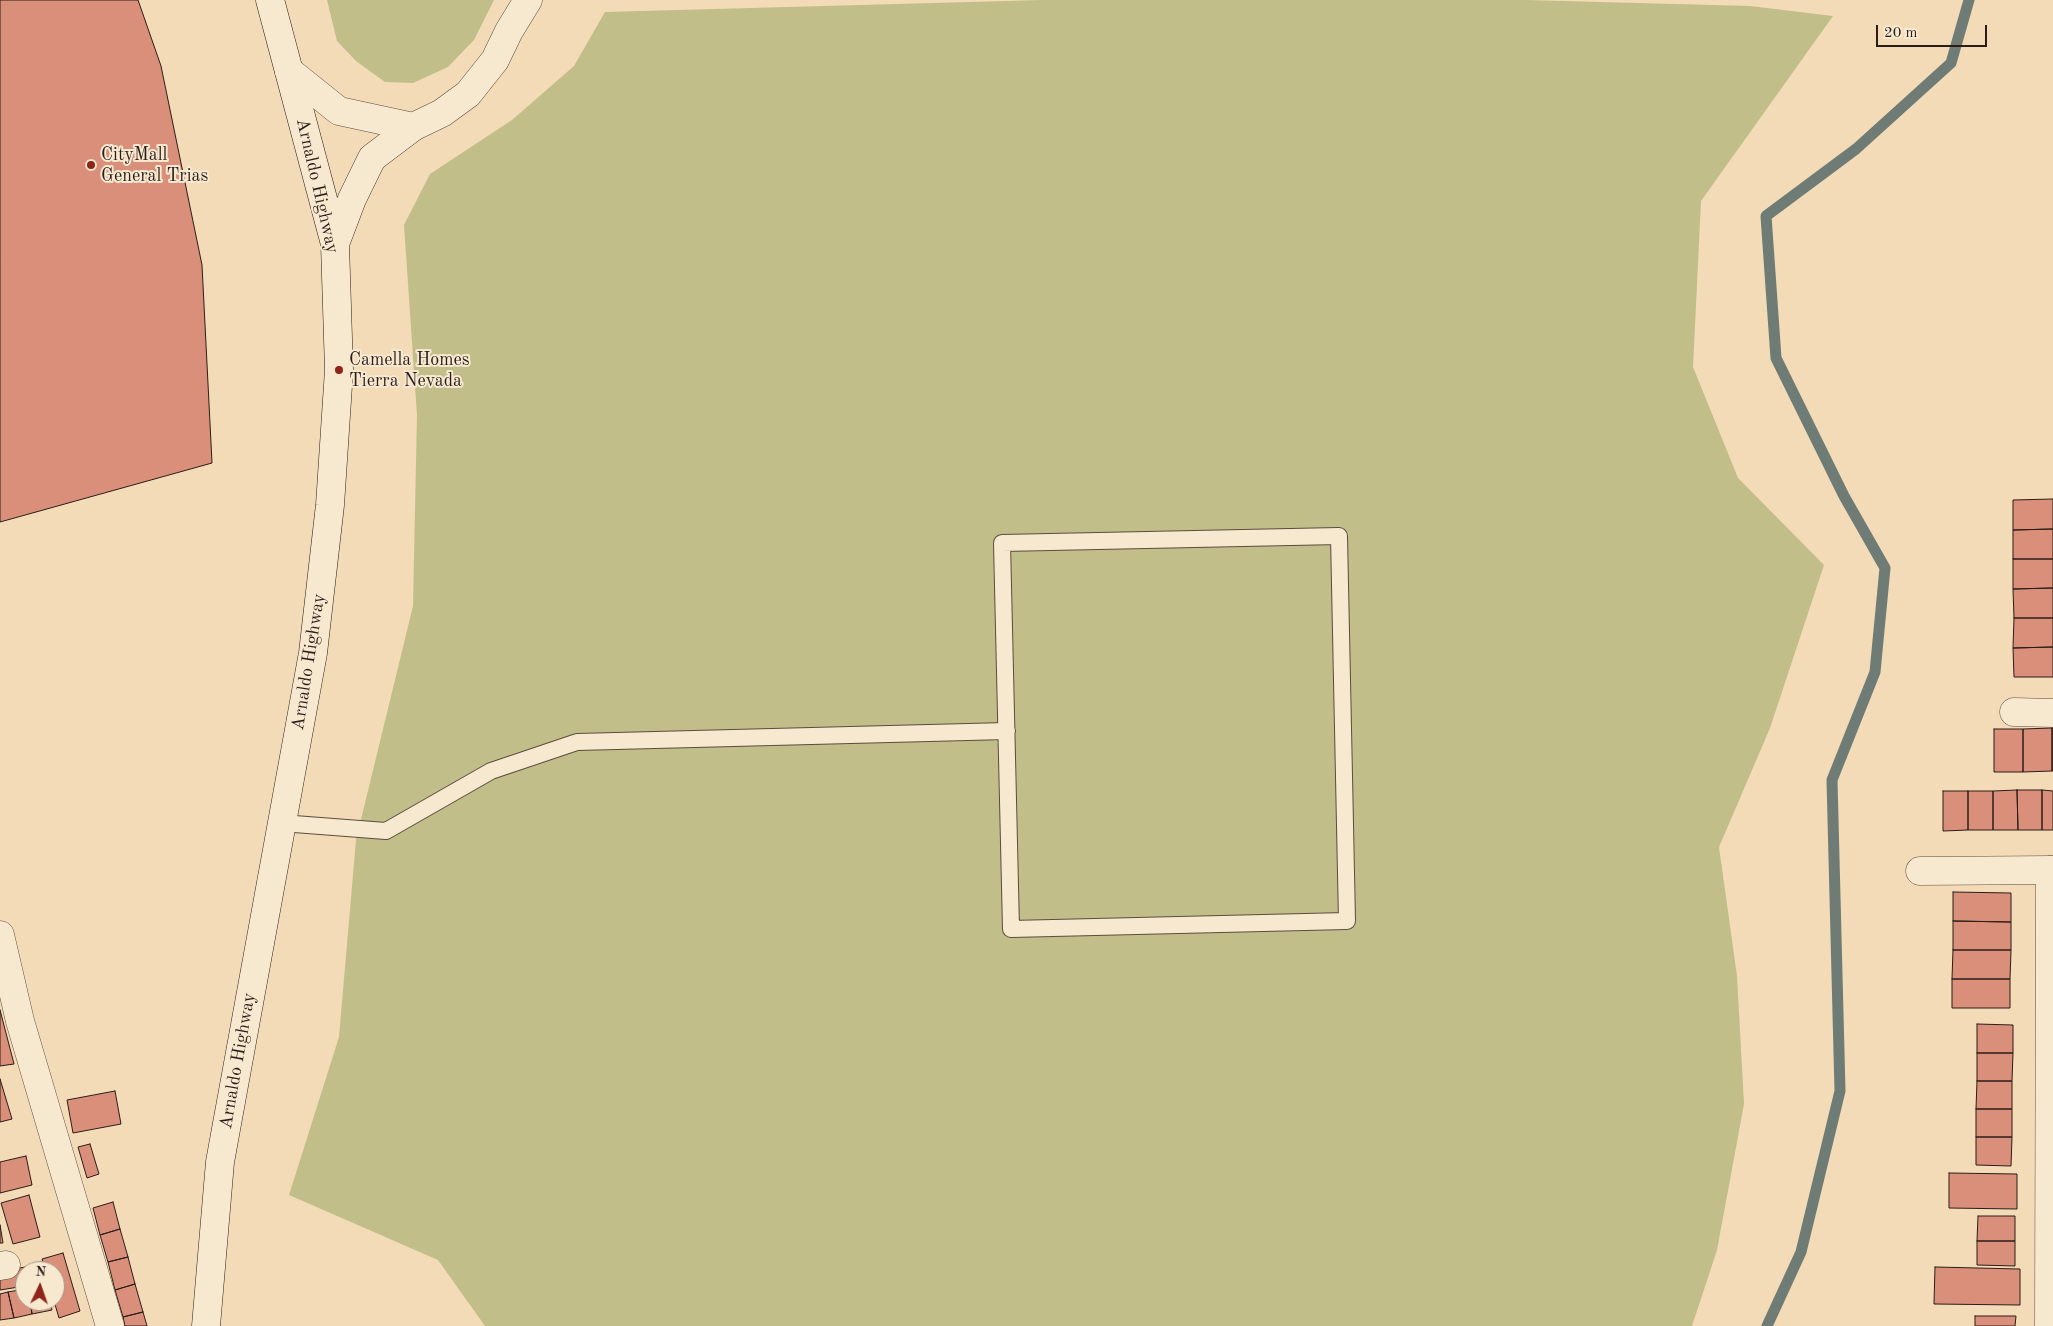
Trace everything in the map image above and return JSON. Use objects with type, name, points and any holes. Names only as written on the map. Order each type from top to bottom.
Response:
[{"type":"main road","name":"Arnaldo Highway","points":[[206,1326],[220,1162],[313,653],[330,505],[339,370],[335,244],[270,0]]},
{"type":"main road","points":[[335,244],[352,199],[372,158],[413,127],[442,113],[468,94],[495,60],[509,31],[528,0]]},
{"type":"main road","points":[[289,71],[339,111],[413,127]]},
{"type":"main road","points":[[2014,712],[2053,713]]},
{"type":"main road","points":[[1920,871],[2051,870],[2050,1317]]},
{"type":"main road","points":[[0,935],[20,1021],[110,1326]]},
{"type":"lane","points":[[1339,536],[1347,921],[1011,929],[1007,731],[1002,543],[1339,536]]},
{"type":"lane","points":[[281,823],[386,831],[491,771],[576,742],[1007,731]]},
{"type":"shaded area","points":[[327,0],[494,0],[474,40],[448,67],[413,83],[385,82],[356,61],[337,41]]},
{"type":"shaded area","points":[[1043,0],[1525,0],[1750,6],[1833,16],[1701,201],[1693,367],[1738,478],[1824,565],[1770,728],[1719,847],[1737,976],[1744,1104],[1717,1250],[1692,1326],[485,1326],[438,1260],[289,1195],[339,1037],[356,840],[413,606],[417,415],[404,225],[430,174],[512,120],[574,66],[605,12]]},
{"type":"building","name":"CityMall General Trias","points":[[0,0],[138,0],[161,66],[202,265],[212,463],[0,522]]},
{"type":"building","points":[[2053,499],[2053,529],[2013,530],[2013,500]]},
{"type":"building","points":[[2053,529],[2053,559],[2013,559],[2013,530]]},
{"type":"building","points":[[2013,559],[2053,559],[2053,588],[2013,589]]},
{"type":"building","points":[[2053,588],[2053,618],[2014,618],[2013,589]]},
{"type":"building","points":[[2014,618],[2053,618],[2053,647],[2013,648]]},
{"type":"building","points":[[2053,647],[2053,677],[2014,677],[2013,648]]},
{"type":"building","points":[[2052,728],[2052,771],[2023,772],[2023,729]]},
{"type":"building","points":[[2053,728],[2053,771],[2052,771]]},
{"type":"building","points":[[1994,729],[2023,729],[2023,772],[1994,772]]},
{"type":"building","points":[[2017,790],[2018,830],[1993,830],[1993,791]]},
{"type":"building","points":[[2017,790],[2042,790],[2042,830],[2018,830]]},
{"type":"building","points":[[2042,790],[2053,791],[2053,830],[2042,830]]},
{"type":"building","points":[[1943,791],[1968,791],[1968,830],[1943,831]]},
{"type":"building","points":[[1968,791],[1993,791],[1993,830],[1968,830]]},
{"type":"building","points":[[1953,892],[2011,893],[2011,922],[1953,921]]},
{"type":"building","points":[[1953,921],[2011,922],[2011,950],[1953,950]]},
{"type":"building","points":[[1953,950],[2011,950],[2010,979],[1952,979]]},
{"type":"building","points":[[1952,979],[2010,979],[2010,1008],[1952,1008]]},
{"type":"building","points":[[0,1010],[14,1064],[0,1066]]},
{"type":"building","points":[[1977,1024],[2013,1025],[2013,1053],[1977,1053]]},
{"type":"building","points":[[1977,1053],[2013,1053],[2012,1081],[1977,1081]]},
{"type":"building","points":[[0,1079],[12,1119],[0,1122]]},
{"type":"building","points":[[1977,1081],[2012,1081],[2012,1109],[1976,1109]]},
{"type":"building","points":[[115,1091],[121,1124],[73,1133],[67,1100]]},
{"type":"building","points":[[1976,1109],[2012,1109],[2012,1137],[1976,1137]]},
{"type":"building","points":[[1976,1137],[2012,1137],[2011,1166],[1976,1165]]},
{"type":"building","points":[[90,1144],[99,1174],[87,1178],[78,1147]]},
{"type":"building","points":[[26,1156],[32,1185],[0,1193],[0,1162]]},
{"type":"building","points":[[1949,1173],[2017,1174],[2017,1209],[1949,1208]]},
{"type":"building","points":[[29,1195],[40,1237],[13,1244],[1,1203]]},
{"type":"building","points":[[113,1202],[120,1229],[100,1235],[93,1208]]},
{"type":"building","points":[[1978,1216],[2015,1216],[2015,1241],[1977,1241]]},
{"type":"building","points":[[0,1225],[3,1243],[0,1243]]},
{"type":"building","points":[[120,1229],[128,1257],[108,1262],[100,1235]]},
{"type":"building","points":[[1977,1241],[2015,1241],[2015,1266],[1977,1265]]},
{"type":"building","points":[[63,1253],[80,1311],[59,1318],[57,1311],[65,1311],[65,1261],[42,1261],[42,1259]]},
{"type":"building","points":[[128,1257],[135,1284],[115,1290],[108,1262]]},
{"type":"building","points":[[1935,1267],[2020,1269],[2020,1305],[1934,1304]]},
{"type":"building","points":[[15,1269],[15,1288],[0,1290],[0,1272]]},
{"type":"building","points":[[135,1284],[143,1312],[123,1317],[115,1290]]},
{"type":"building","points":[[15,1291],[15,1311],[32,1311],[32,1314],[14,1318],[8,1292]]},
{"type":"building","points":[[8,1292],[14,1318],[0,1320],[0,1294]]},
{"type":"building","points":[[32,1311],[47,1311],[32,1314]]},
{"type":"building","points":[[143,1312],[147,1326],[125,1326],[123,1317]]},
{"type":"building","points":[[1975,1316],[2016,1316],[2015,1326],[1975,1326]]},
{"type":"waterway","points":[[1767,1326],[1801,1252],[1840,1091],[1832,780],[1875,672],[1885,568],[1844,496],[1776,358],[1766,216],[1856,149],[1951,63],[1969,0]]},
{"type":"place","name":"CityMall General Trias","points":[[91,165]]},
{"type":"place","name":"Camella Homes Tierra Nevada","points":[[339,370]]}]
